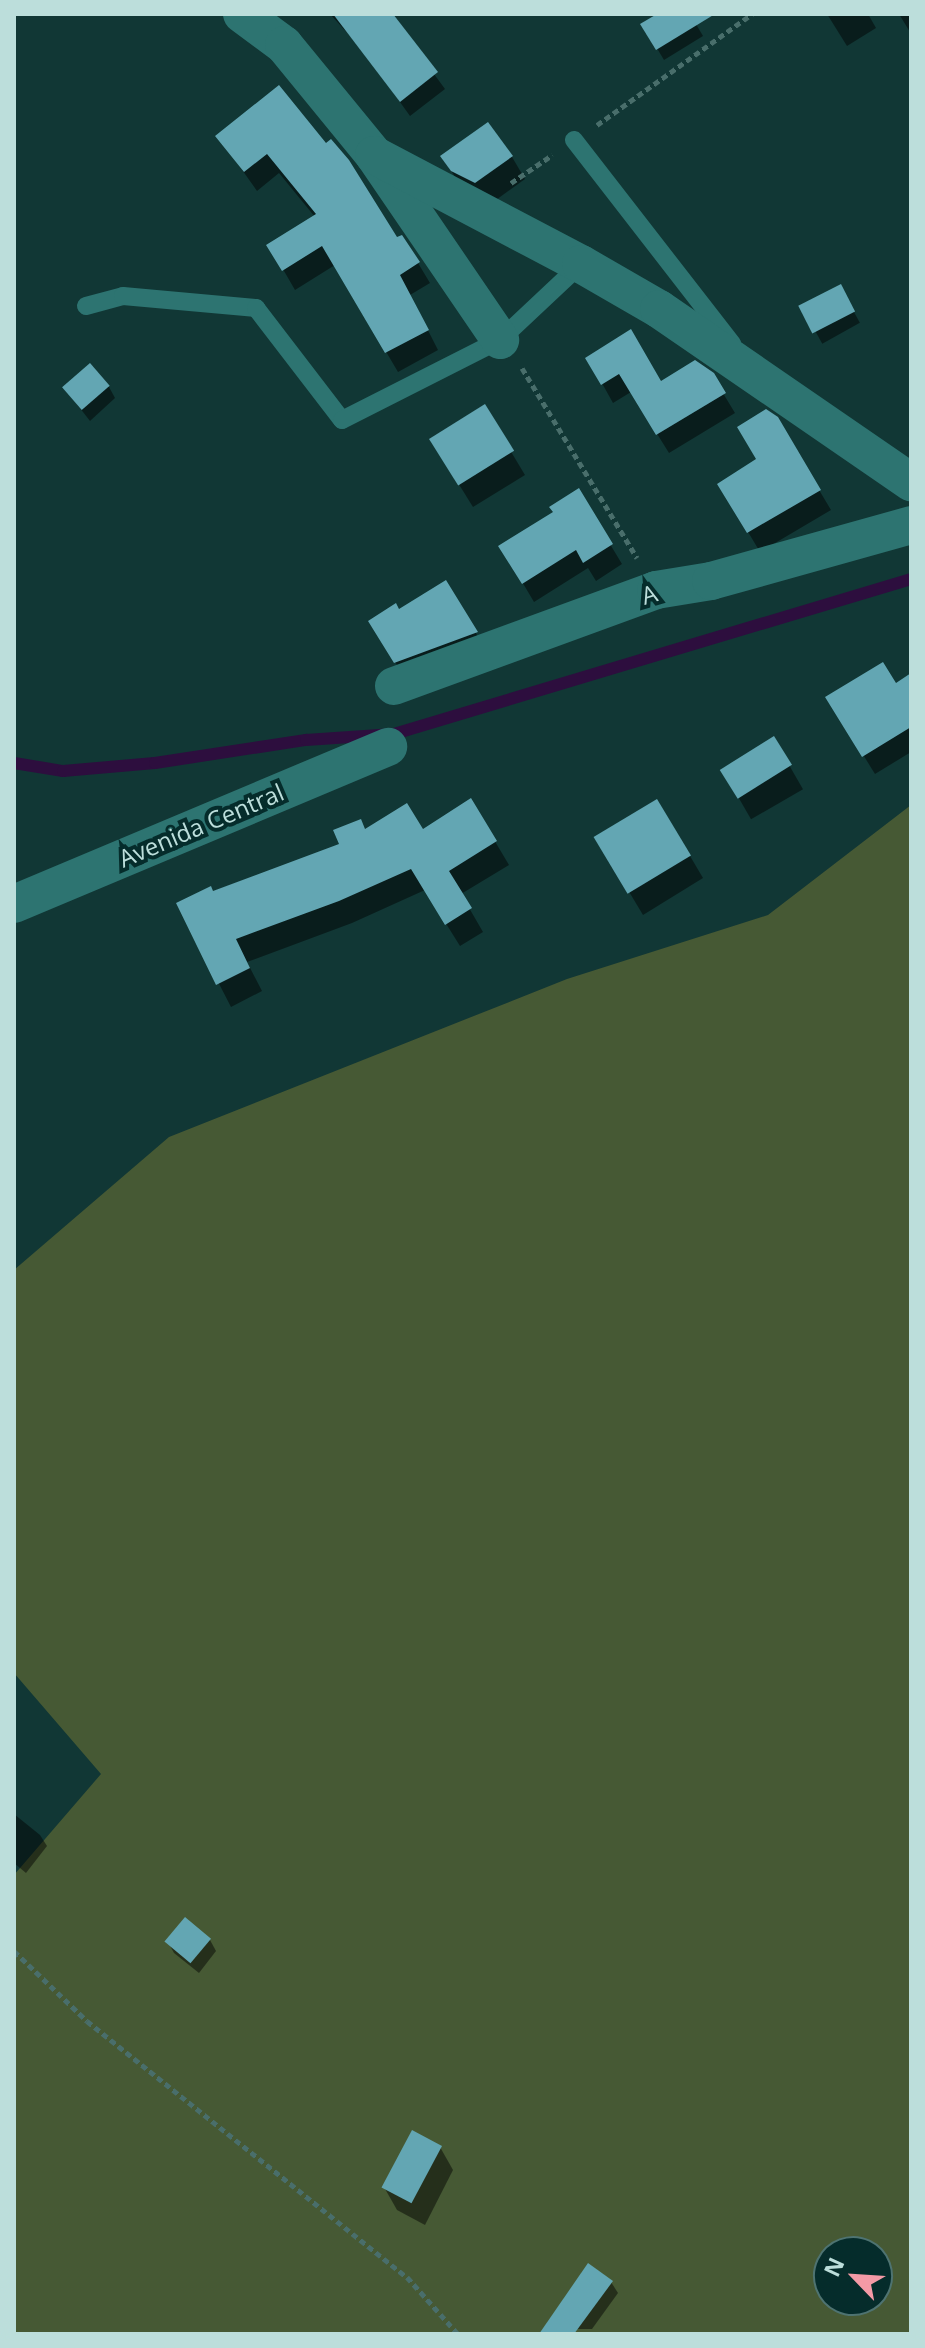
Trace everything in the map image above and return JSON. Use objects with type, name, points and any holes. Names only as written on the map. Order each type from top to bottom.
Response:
[{"type":"street","points":[[242,14],[284,45],[374,155],[500,340]]},
{"type":"street","points":[[374,155],[581,264],[750,369],[911,482]]},
{"type":"street","name":"A","points":[[394,686],[656,590],[711,581],[911,525]]},
{"type":"street","name":"Avenida Central","points":[[14,904],[388,747]]},
{"type":"lane","points":[[574,140],[750,369]]},
{"type":"lane","points":[[86,306],[123,296],[256,308],[342,420],[500,340],[581,264]]},
{"type":"path","points":[[474,208],[752,14]]},
{"type":"path","points":[[500,340],[527,375],[656,590]]},
{"type":"path","points":[[14,1951],[87,2021],[407,2277],[458,2334]]},
{"type":"green space","points":[[911,805],[911,2334],[14,2334],[14,1875],[101,1774],[14,1673],[14,1270],[169,1137],[567,979],[768,915]]},
{"type":"building","points":[[333,14],[393,14],[438,72],[400,102]]},
{"type":"building","points":[[657,14],[715,14],[656,50],[640,24]]},
{"type":"building","points":[[279,85],[326,143],[331,139],[349,160],[397,237],[402,235],[420,262],[400,275],[429,330],[385,353],[322,246],[282,271],[266,245],[316,214],[267,154],[244,172],[215,136]]},
{"type":"building","points":[[488,122],[513,156],[475,183],[451,171],[440,156]]},
{"type":"building","points":[[841,284],[855,312],[812,333],[798,306]]},
{"type":"building","points":[[631,329],[661,381],[695,360],[714,373],[726,393],[656,435],[619,374],[601,385],[585,358]]},
{"type":"building","points":[[90,363],[110,386],[82,410],[62,387]]},
{"type":"building","points":[[485,404],[514,451],[458,486],[429,439]]},
{"type":"building","points":[[766,409],[778,417],[821,490],[747,533],[717,484],[756,459],[737,427]]},
{"type":"building","points":[[579,488],[613,544],[583,563],[576,550],[522,584],[498,546],[553,512],[549,507]]},
{"type":"building","points":[[446,580],[478,632],[394,663],[368,621],[396,603],[399,609]]},
{"type":"building","points":[[883,662],[896,683],[911,673],[911,727],[862,757],[825,697]]},
{"type":"building","points":[[774,736],[792,765],[738,799],[720,770]]},
{"type":"building","points":[[471,798],[497,841],[449,871],[472,908],[445,925],[411,869],[339,901],[236,939],[250,968],[216,985],[176,903],[211,886],[213,891],[339,844],[333,830],[361,819],[365,829],[407,803],[423,829]]},
{"type":"building","points":[[657,799],[691,856],[628,894],[594,837]]},
{"type":"building","points":[[185,1917],[211,1939],[190,1963],[164,1942]]},
{"type":"building","points":[[412,2130],[442,2146],[412,2203],[381,2187]]},
{"type":"building","points":[[588,2263],[613,2281],[574,2334],[539,2334]]},
{"type":"waterway","points":[[14,763],[63,771],[155,763],[306,740],[394,734],[911,579]]}]
